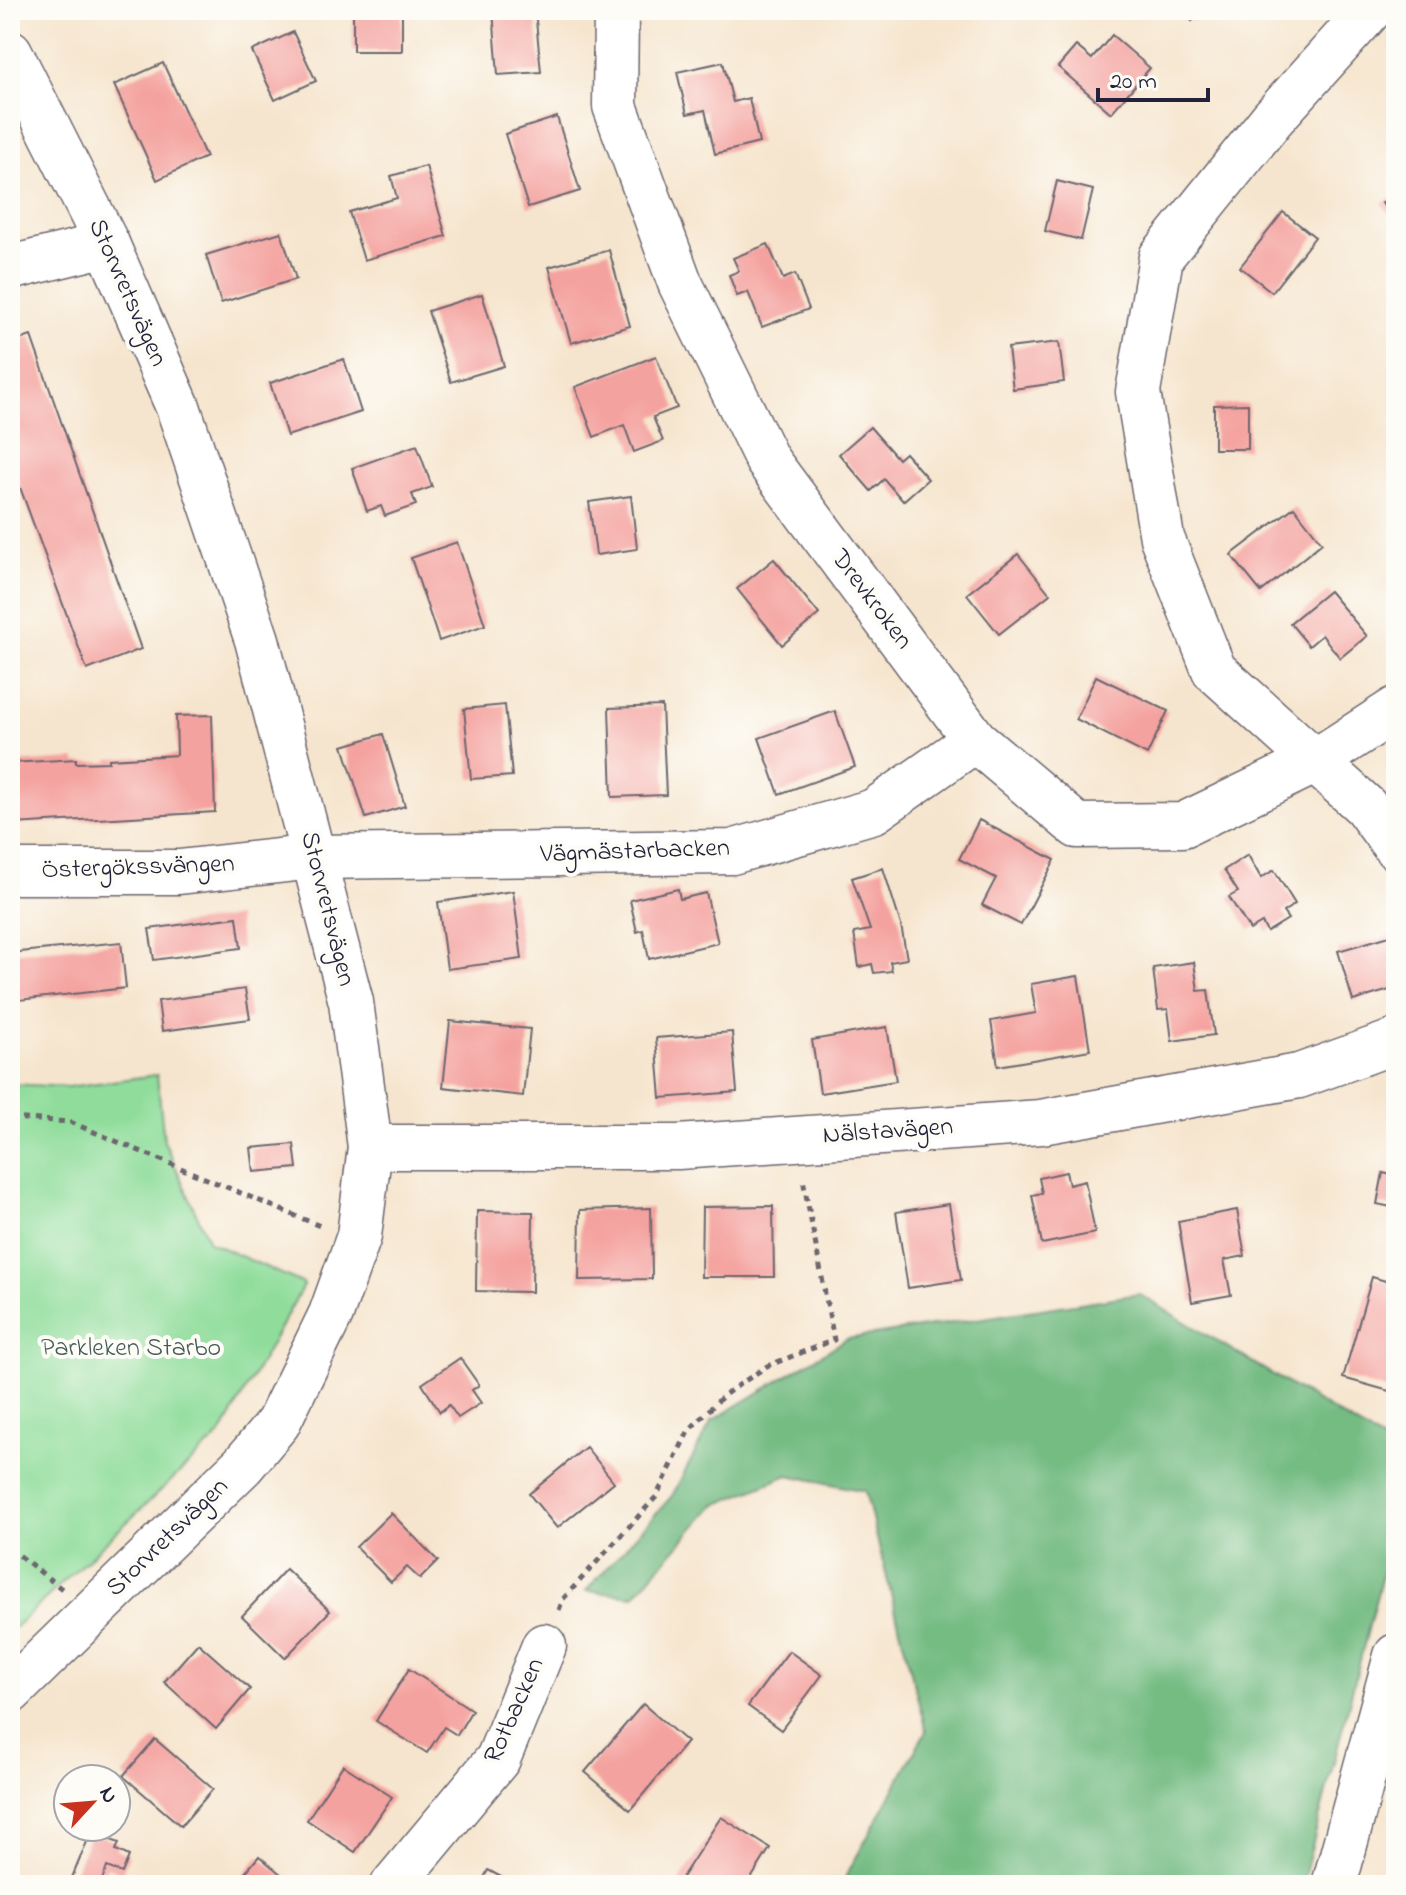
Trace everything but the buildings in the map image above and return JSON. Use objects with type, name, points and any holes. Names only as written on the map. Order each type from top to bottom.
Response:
[{"type":"street","name":"Drevkroken","points":[[616,10],[615,106],[680,283],[760,446],[767,460],[975,740],[1077,826],[1183,825],[1314,762],[1396,709]]},
{"type":"street","points":[[1370,10],[1272,119],[1161,257],[1138,392],[1162,538],[1214,670],[1365,806],[1396,848]]},
{"type":"street","name":"Storvretsvägen","points":[[10,52],[107,244],[183,422],[257,640],[351,1002],[370,1147],[359,1236],[331,1314],[278,1423],[243,1465],[10,1692]]},
{"type":"street","points":[[10,268],[107,244]]},
{"type":"street","name":"Vägmästarbacken","points":[[314,857],[732,852],[874,811],[975,740]]},
{"type":"street","name":"Östergökssvängen","points":[[10,872],[179,872],[314,857]]},
{"type":"street","name":"Nälstavägen","points":[[370,1147],[678,1147],[1041,1122],[1299,1076],[1396,1041]]},
{"type":"street","name":"Rotbacken","points":[[393,1885],[498,1759],[544,1646]]},
{"type":"street","points":[[1334,1885],[1396,1656]]},
{"type":"path","points":[[10,1118],[70,1122],[331,1230]]},
{"type":"path","points":[[544,1646],[563,1599],[656,1497],[689,1430],[724,1395],[767,1366],[834,1340],[795,1139]]},
{"type":"path","points":[[10,1548],[64,1591]]},
{"type":"green space","name":"Parkleken Starbo","points":[[157,1075],[164,1141],[209,1242],[304,1284],[222,1433],[10,1632],[10,1084],[68,1087]]},
{"type":"green space","points":[[1139,1294],[1396,1449],[1396,1521],[1302,1885],[841,1885],[926,1731],[865,1491],[788,1475],[713,1506],[634,1596],[586,1591],[672,1496],[712,1421],[847,1339]]}]
